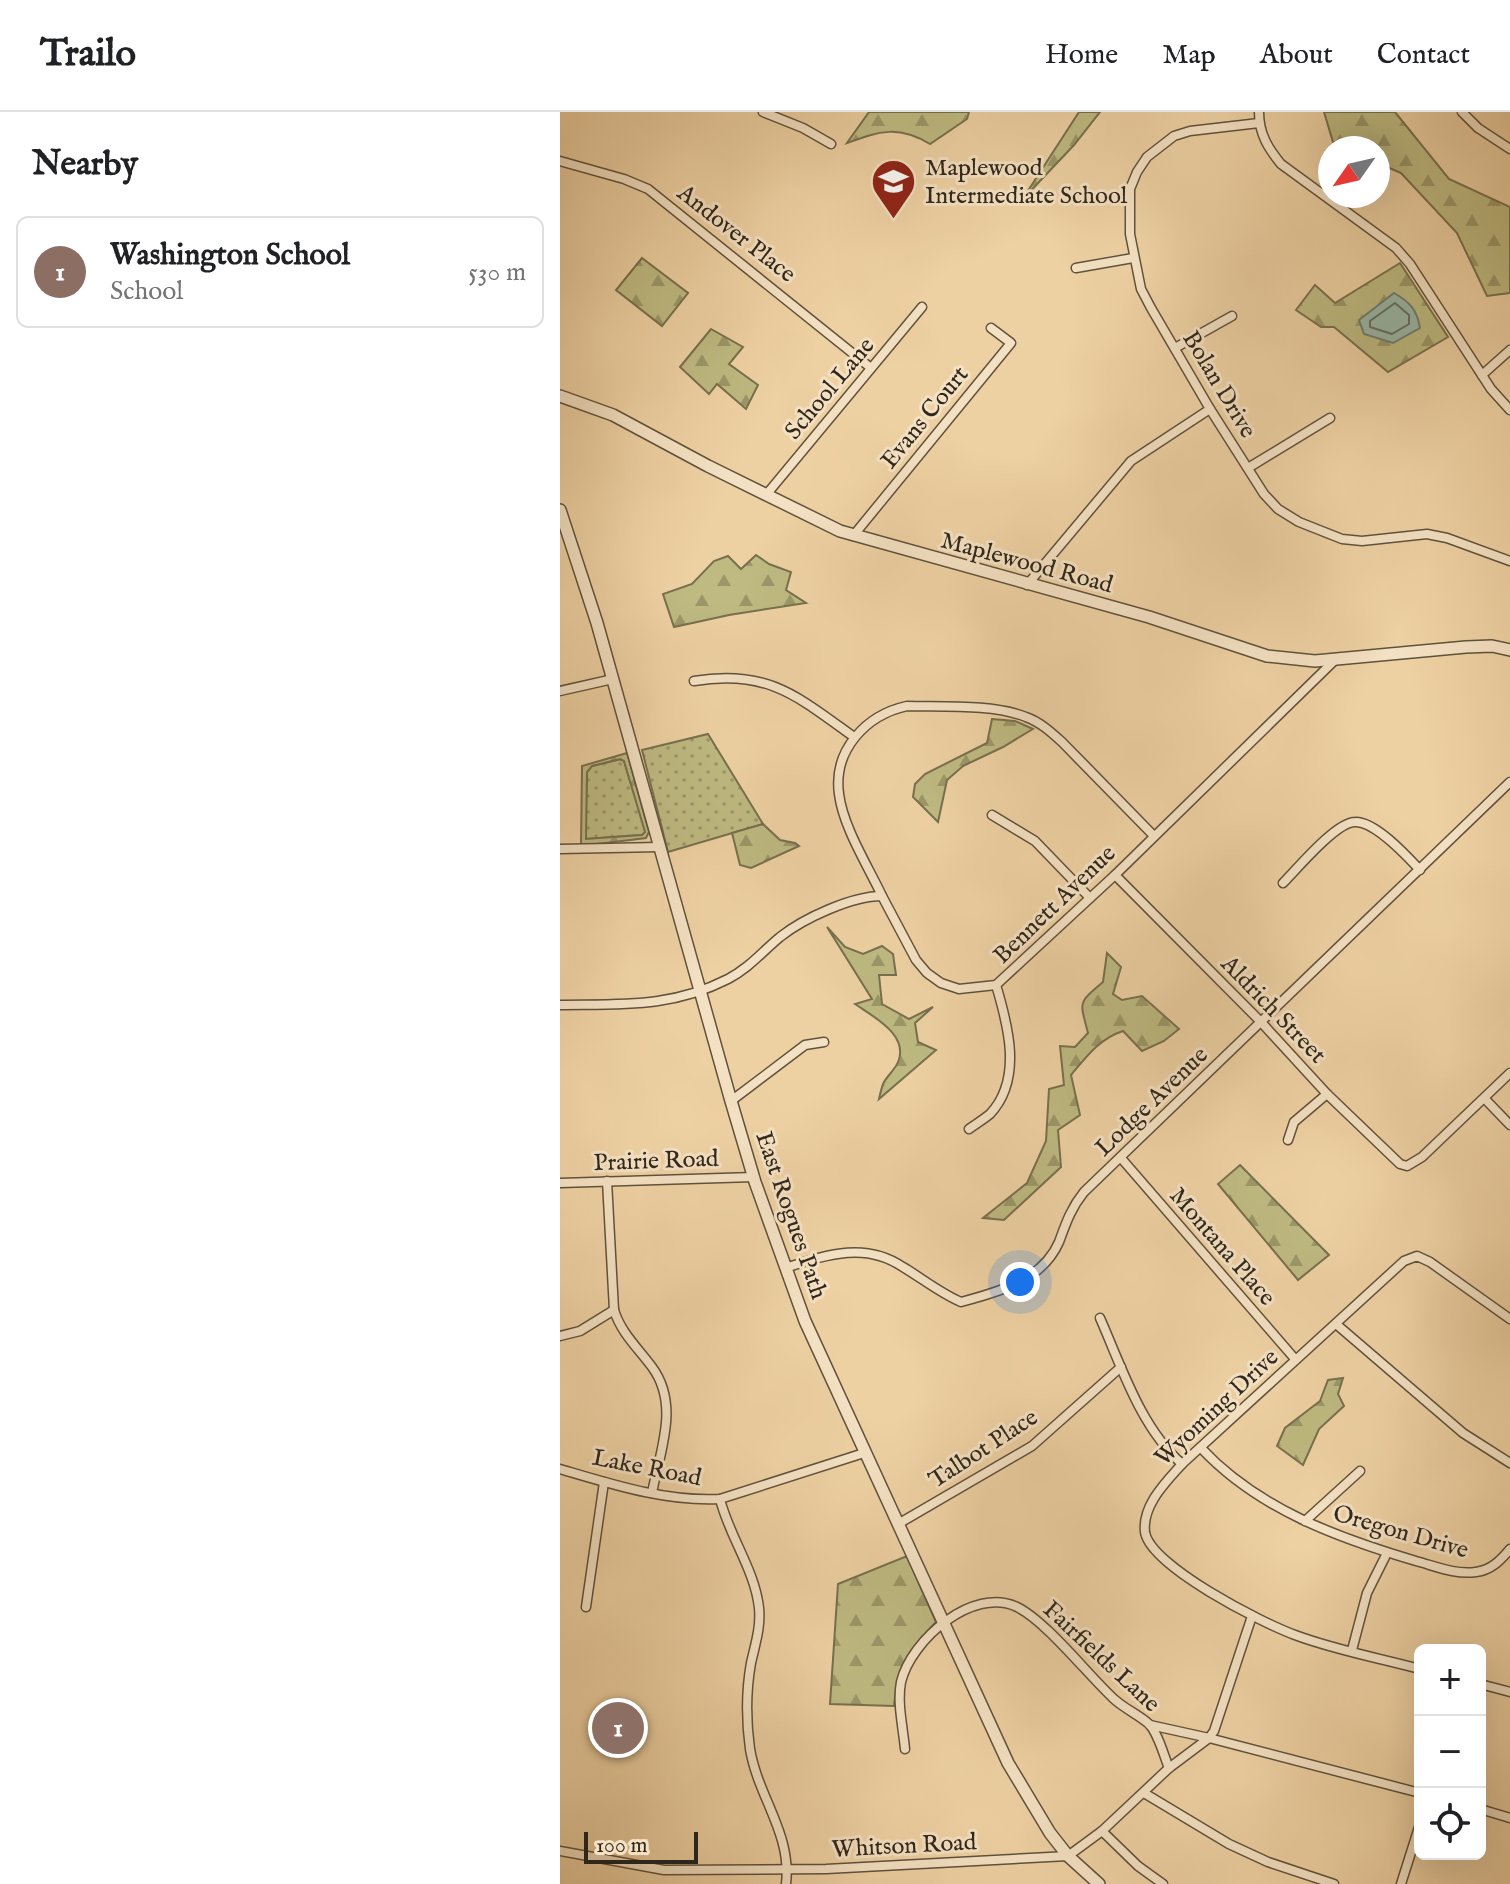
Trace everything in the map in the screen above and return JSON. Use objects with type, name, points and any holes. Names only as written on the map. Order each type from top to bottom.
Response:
[{"type":"street","points":[[763,112],[803,128],[831,144]]},
{"type":"street","points":[[1259,112],[1259,123],[1269,150],[1281,164],[1387,241],[1410,264],[1501,403],[1510,410]]},
{"type":"street","points":[[1462,112],[1478,128],[1510,149]]},
{"type":"street","name":"Bolan Drive","points":[[1259,123],[1190,131],[1174,136],[1147,157],[1130,189],[1128,207],[1133,258],[1141,289],[1210,409],[1264,494],[1278,509],[1299,522],[1342,539],[1362,541],[1427,534],[1510,561]]},
{"type":"street","name":"Andover Place","points":[[560,161],[648,189],[871,368]]},
{"type":"street","points":[[1076,268],[1133,258]]},
{"type":"street","name":"School Lane","points":[[766,495],[922,307]]},
{"type":"street","points":[[1175,348],[1232,316]]},
{"type":"street","name":"Evans Court","points":[[853,536],[1011,343],[991,328]]},
{"type":"street","points":[[1482,375],[1510,350]]},
{"type":"street","name":"Maplewood Road","points":[[561,397],[613,415],[766,495],[853,536],[1149,617],[1267,656],[1294,660],[1336,659],[1466,647],[1492,646],[1510,650]]},
{"type":"street","points":[[1027,585],[1123,468],[1145,450],[1210,409]]},
{"type":"street","points":[[1248,468],[1330,418]]},
{"type":"street","name":"East Rogues Path","points":[[560,510],[613,679],[731,1101],[754,1177],[805,1321],[1008,1763],[1050,1833],[1068,1856],[1099,1884]]},
{"type":"street","name":"Bennett Avenue","points":[[854,737],[838,778],[845,817],[916,960],[941,983],[959,989],[996,985],[1115,875],[1336,659]]},
{"type":"street","points":[[694,681],[745,678],[766,682],[803,700],[854,737],[876,717],[907,706],[1005,711],[1027,717],[1062,742],[1154,836]]},
{"type":"street","points":[[560,691],[613,679]]},
{"type":"street","name":"Lodge Avenue","points":[[785,1268],[852,1250],[874,1253],[900,1264],[942,1294],[961,1302],[1008,1288],[1033,1275],[1048,1261],[1072,1207],[1510,782]]},
{"type":"street","points":[[992,815],[1035,841],[1090,898]]},
{"type":"street","points":[[1283,883],[1326,840],[1354,822],[1370,826],[1420,870]]},
{"type":"street","points":[[560,849],[659,847]]},
{"type":"street","name":"Aldrich Street","points":[[1115,875],[1393,1160],[1407,1166],[1422,1157],[1485,1099]]},
{"type":"street","points":[[560,1005],[663,1003],[700,991],[750,967],[792,929],[845,903],[882,896]]},
{"type":"street","points":[[969,1129],[990,1113],[1003,1092],[1008,1074],[1009,1038],[996,985]]},
{"type":"street","points":[[731,1101],[805,1045],[824,1042]]},
{"type":"street","points":[[1510,1073],[1485,1099],[1510,1125]]},
{"type":"street","points":[[1288,1140],[1294,1122],[1327,1094]]},
{"type":"street","name":"Montana Place","points":[[1121,1158],[1295,1359]]},
{"type":"street","name":"Prairie Road","points":[[560,1183],[754,1177]]},
{"type":"street","points":[[607,1181],[614,1310],[618,1323],[664,1388],[667,1419],[652,1493]]},
{"type":"street","name":"Wyoming Drive","points":[[1414,1667],[1296,1636],[1252,1616],[1166,1563],[1152,1549],[1146,1536],[1145,1521],[1151,1505],[1182,1464],[1404,1261],[1417,1256],[1449,1274],[1510,1319]]},
{"type":"street","points":[[560,1336],[580,1331],[614,1310]]},
{"type":"street","points":[[1100,1318],[1157,1437],[1182,1464]]},
{"type":"street","points":[[1336,1324],[1463,1433],[1510,1463]]},
{"type":"street","name":"Talbot Place","points":[[898,1524],[1032,1446],[1121,1367]]},
{"type":"street","name":"Oregon Drive","points":[[1201,1448],[1239,1481],[1305,1521],[1330,1534],[1387,1553],[1457,1573],[1489,1569],[1510,1549]]},
{"type":"street","name":"Lake Road","points":[[560,1469],[652,1493],[688,1499],[720,1499],[864,1453]]},
{"type":"street","points":[[1305,1521],[1360,1471]]},
{"type":"street","points":[[586,1607],[604,1482]]},
{"type":"street","points":[[720,1499],[731,1535],[755,1589],[759,1608],[760,1625],[748,1684],[748,1734],[756,1772],[781,1832],[788,1868],[786,1884]]},
{"type":"street","points":[[1352,1650],[1367,1593],[1387,1553]]},
{"type":"street","name":"Fairfields Lane","points":[[905,1749],[900,1699],[901,1684],[911,1659],[943,1624],[958,1613],[983,1602],[994,1601],[1016,1606],[1032,1617],[1115,1699],[1150,1725],[1169,1768]]},
{"type":"street","points":[[1068,1856],[1102,1831],[1169,1768],[1209,1738],[1252,1616]]},
{"type":"street","points":[[1486,1686],[1510,1692]]},
{"type":"street","points":[[1150,1725],[1414,1791]]},
{"type":"street","points":[[1144,1793],[1229,1844],[1268,1862],[1334,1884]]},
{"type":"street","points":[[1486,1811],[1510,1818]]},
{"type":"street","points":[[1102,1831],[1138,1866],[1163,1884]]},
{"type":"street","points":[[1401,1884],[1414,1843]]},
{"type":"street","name":"Whitson Road","points":[[560,1851],[664,1870],[826,1869],[1068,1856]]},
{"type":"green space","points":[[869,112],[969,112],[967,119],[930,144],[898,132],[869,135],[847,143]]},
{"type":"green space","points":[[1079,112],[1100,112],[1074,145],[1022,200]]},
{"type":"green space","points":[[1324,112],[1395,112],[1449,179],[1510,207],[1510,293],[1487,296],[1457,233],[1401,173],[1390,168],[1390,136],[1331,136]]},
{"type":"green space","points":[[642,258],[688,293],[662,326],[616,290]]},
{"type":"green space","points":[[1400,263],[1448,337],[1388,372],[1334,327],[1321,327],[1296,310],[1315,285],[1335,303]]},
{"type":"green space","points":[[711,329],[743,347],[729,364],[758,385],[746,409],[717,384],[709,394],[680,367]]},
{"type":"green space","points":[[756,555],[769,564],[791,572],[786,590],[806,603],[674,627],[663,594],[692,584],[714,561],[728,556],[741,569]]},
{"type":"green space","points":[[992,719],[1015,721],[1033,729],[963,766],[947,780],[938,822],[913,797],[915,784],[925,774],[987,743]]},
{"type":"green space","points":[[708,734],[763,824],[668,852],[642,750]]},
{"type":"green space","points":[[627,753],[649,832],[646,838],[581,846],[582,766]],"holes":[[[620,759],[624,761],[645,832],[642,835],[586,839],[587,772],[592,766]]]},
{"type":"green space","points":[[621,759],[646,832],[642,835],[585,839],[587,772],[592,766]]},
{"type":"green space","points":[[763,824],[780,840],[799,846],[751,868],[740,865],[732,833]]},
{"type":"green space","points":[[827,927],[845,947],[863,954],[882,946],[893,954],[896,975],[879,975],[882,1004],[909,1019],[933,1007],[915,1023],[918,1042],[936,1050],[879,1099],[884,1083],[900,1056],[899,1046],[889,1029],[855,1004],[872,999]]},
{"type":"green space","points":[[1107,953],[1121,967],[1113,994],[1122,1000],[1142,996],[1179,1029],[1164,1041],[1142,1051],[1123,1031],[1094,1049],[1071,1075],[1080,1115],[1058,1130],[1061,1167],[1004,1220],[983,1218],[1027,1183],[1046,1141],[1049,1089],[1064,1085],[1060,1046],[1075,1047],[1088,1033],[1083,1004],[1103,982]]},
{"type":"green space","points":[[1240,1165],[1329,1255],[1298,1280],[1218,1184]]},
{"type":"green space","points":[[1343,1378],[1338,1394],[1344,1406],[1319,1429],[1303,1465],[1277,1446],[1285,1428],[1320,1401],[1328,1380]]},
{"type":"green space","points":[[907,1556],[936,1622],[906,1660],[898,1680],[894,1706],[830,1704],[838,1584]]},
{"type":"water","points":[[1394,293],[1412,307],[1420,328],[1393,343],[1364,334],[1359,320]]},
{"type":"place","name":"Maplewood Intermediate School","points":[[894,220]]},
{"type":"place","name":"Washington School","points":[[618,1728]]}]
